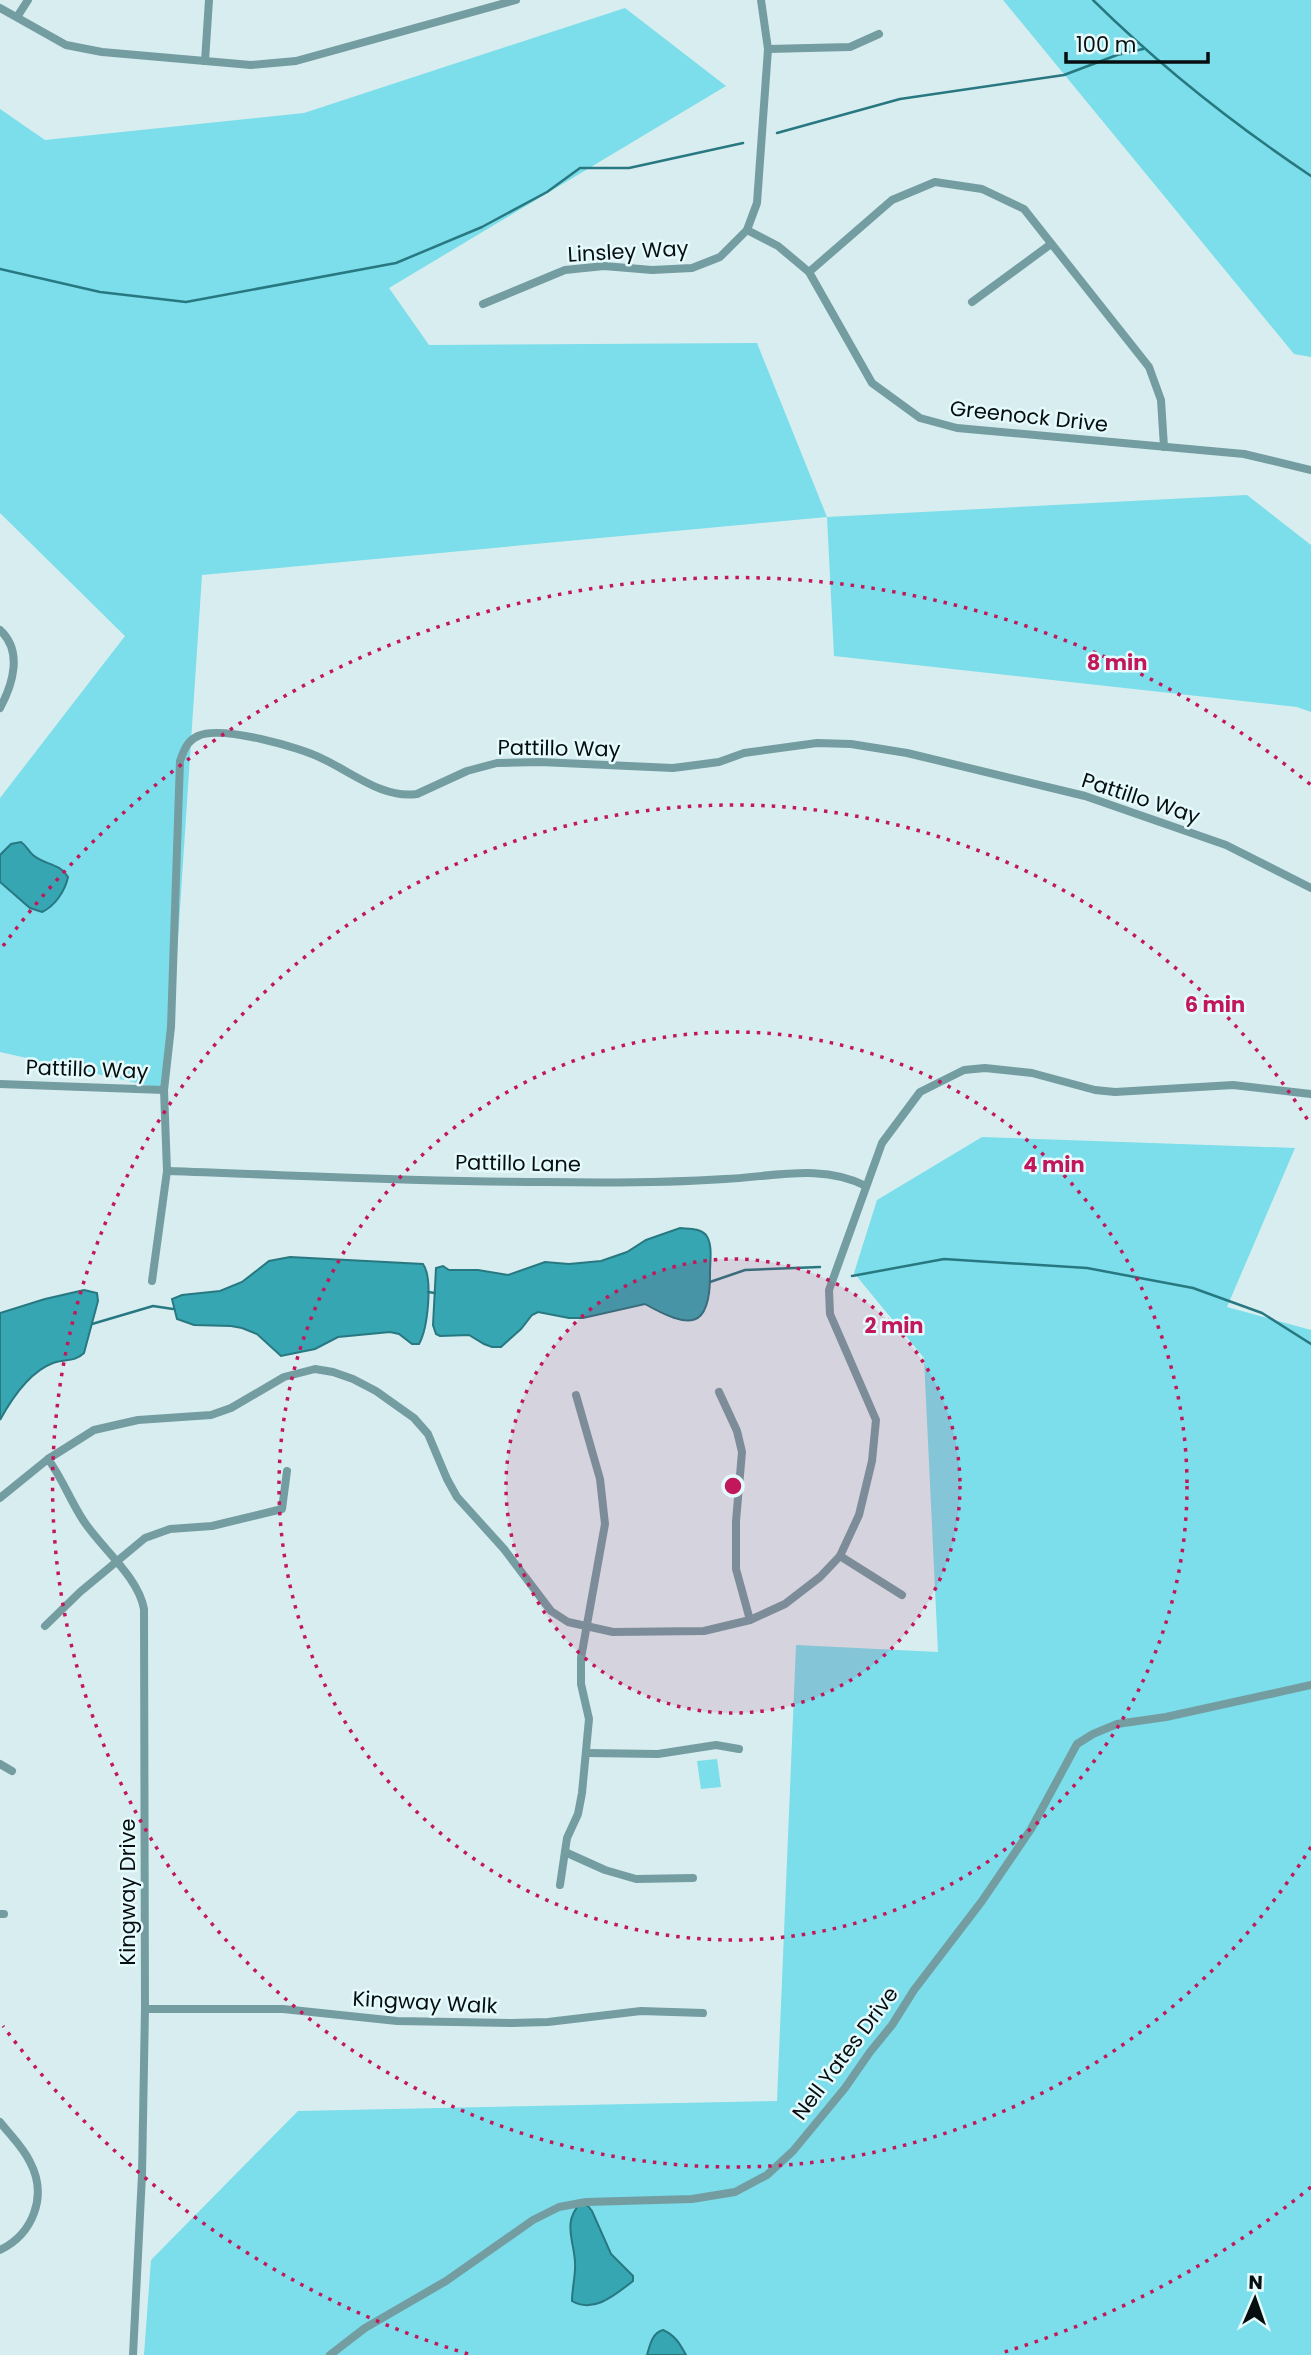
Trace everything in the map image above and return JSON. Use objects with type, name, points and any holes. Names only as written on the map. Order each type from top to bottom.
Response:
[{"type":"street","points":[[17,18],[28,0]]},
{"type":"street","points":[[205,61],[209,0]]},
{"type":"street","points":[[0,8],[66,45],[103,52],[251,65],[296,61],[516,0]]},
{"type":"street","name":"Linsley Way","points":[[483,304],[565,270],[604,266],[652,270],[692,268],[720,257],[747,230],[757,203],[768,49],[761,0]]},
{"type":"street","points":[[768,49],[849,47],[879,34]]},
{"type":"street","points":[[809,272],[892,200],[935,182],[982,189],[1024,209],[1149,367],[1161,400],[1164,447]]},
{"type":"street","name":"Greenock Drive","points":[[747,230],[778,246],[809,272],[872,383],[920,418],[957,428],[1244,454],[1311,470]]},
{"type":"street","points":[[972,302],[1052,244]]},
{"type":"street","points":[[0,630],[8,637],[14,657],[13,675],[0,708]]},
{"type":"street","name":"Pattillo Way","points":[[0,1084],[164,1090],[171,1027],[180,761],[190,740],[209,733],[237,734],[295,748],[323,758],[353,777],[406,796],[417,794],[487,764],[540,762],[674,768],[719,762],[744,753],[817,743],[852,744],[907,753],[1085,796],[1226,845],[1311,888]]},
{"type":"street","points":[[0,1498],[48,1459],[94,1430],[138,1420],[211,1415],[231,1408],[284,1377],[315,1369],[334,1372],[353,1378],[376,1391],[414,1418],[428,1434],[447,1479],[467,1510],[480,1519],[505,1549],[551,1611],[568,1622],[613,1632],[704,1631],[750,1620],[785,1604],[820,1577],[840,1556],[859,1516],[872,1461],[876,1420],[830,1314],[829,1290],[882,1143],[920,1092],[964,1070],[985,1068],[1032,1073],[1095,1090],[1115,1092],[1233,1085],[1311,1094]]},
{"type":"street","points":[[152,1281],[167,1171],[164,1090]]},
{"type":"street","name":"Pattillo Lane","points":[[167,1171],[544,1182],[724,1180],[792,1173],[825,1173],[852,1179],[866,1186]]},
{"type":"street","points":[[719,1392],[737,1431],[741,1452],[736,1569],[750,1620]]},
{"type":"street","points":[[560,1885],[567,1838],[578,1814],[587,1753],[589,1719],[581,1684],[581,1658],[605,1524],[600,1479],[576,1395]]},
{"type":"street","name":"Kingway Drive","points":[[48,1459],[87,1525],[139,1592],[144,1609],[145,2009],[142,2175],[133,2355]]},
{"type":"street","points":[[45,1626],[145,1538],[162,1532],[222,1524],[282,1509],[287,1471]]},
{"type":"street","points":[[840,1556],[902,1595]]},
{"type":"street","name":"Nell Yates Drive","points":[[330,2355],[365,2328],[446,2281],[533,2220],[559,2207],[586,2202],[692,2199],[735,2192],[767,2175],[793,2151],[845,2088],[892,2025],[914,1990],[982,1901],[1031,1829],[1077,1744],[1117,1724],[1166,1717],[1311,1685]]},
{"type":"street","points":[[587,1753],[658,1754],[716,1745],[738,1749]]},
{"type":"street","points":[[0,1764],[12,1771]]},
{"type":"street","points":[[565,1852],[636,1880],[693,1878]]},
{"type":"street","name":"Kingway Walk","points":[[145,2009],[271,2009],[380,2020],[512,2023],[548,2022],[641,2011],[704,2013]]},
{"type":"street","points":[[0,2122],[31,2162],[37,2187],[37,2204],[28,2229],[0,2250]]},
{"type":"shaded area","points":[[1003,0],[1311,0],[1311,357],[1294,354]]},
{"type":"shaded area","points":[[625,8],[726,86],[389,288],[429,345],[757,343],[827,517],[202,575],[168,1090],[0,1052],[0,798],[125,636],[0,513],[0,109],[45,140],[304,113]]},
{"type":"shaded area","points":[[1247,495],[1311,545],[1311,712],[1297,707],[834,656],[827,517]]},
{"type":"shaded area","points":[[21,842],[37,858],[61,869],[68,877],[59,897],[42,912],[30,908],[0,882],[0,855],[11,844]]},
{"type":"shaded area","points":[[982,1137],[1295,1148],[1227,1307],[1311,1330],[1311,2355],[144,2355],[151,2260],[298,2111],[777,2101],[796,1645],[938,1652],[924,1358],[854,1273],[877,1200]]},
{"type":"shaded area","points":[[680,1228],[704,1233],[710,1248],[706,1305],[701,1315],[694,1320],[674,1318],[645,1304],[583,1318],[538,1312],[501,1347],[484,1344],[469,1335],[436,1334],[433,1325],[436,1268],[443,1266],[449,1270],[478,1270],[508,1275],[545,1262],[569,1264],[601,1261]]},
{"type":"shaded area","points":[[290,1257],[423,1264],[428,1280],[428,1303],[425,1327],[419,1344],[412,1344],[399,1334],[390,1332],[338,1337],[315,1349],[281,1356],[257,1334],[242,1328],[194,1325],[177,1319],[172,1299],[182,1295],[220,1291],[242,1282],[269,1261]]},
{"type":"shaded area","points":[[84,1290],[97,1293],[98,1301],[84,1353],[73,1359],[53,1363],[36,1373],[16,1395],[0,1420],[0,1313]]},
{"type":"shaded area","points":[[717,1759],[721,1787],[701,1789],[697,1761]]},
{"type":"shaded area","points":[[581,2203],[592,2211],[611,2254],[633,2276],[633,2281],[612,2296],[588,2305],[572,2301],[575,2267],[570,2224]]},
{"type":"shaded area","points":[[663,2330],[674,2337],[686,2355],[647,2355],[650,2343]]},
{"type":"waterway","points":[[1093,0],[1198,93],[1311,176]]},
{"type":"waterway","points":[[777,133],[900,99],[1064,75],[1117,55],[1143,49]]},
{"type":"waterway","points":[[0,269],[100,292],[186,302],[396,263],[482,227],[547,192],[580,168],[629,168],[743,143]]},
{"type":"waterway","points":[[852,1276],[944,1259],[1087,1268],[1193,1288],[1262,1313],[1311,1344]]},
{"type":"waterway","points":[[710,1282],[745,1270],[820,1267]]},
{"type":"waterway","points":[[428,1292],[435,1293]]},
{"type":"waterway","points":[[92,1324],[153,1306],[173,1309]]}]
